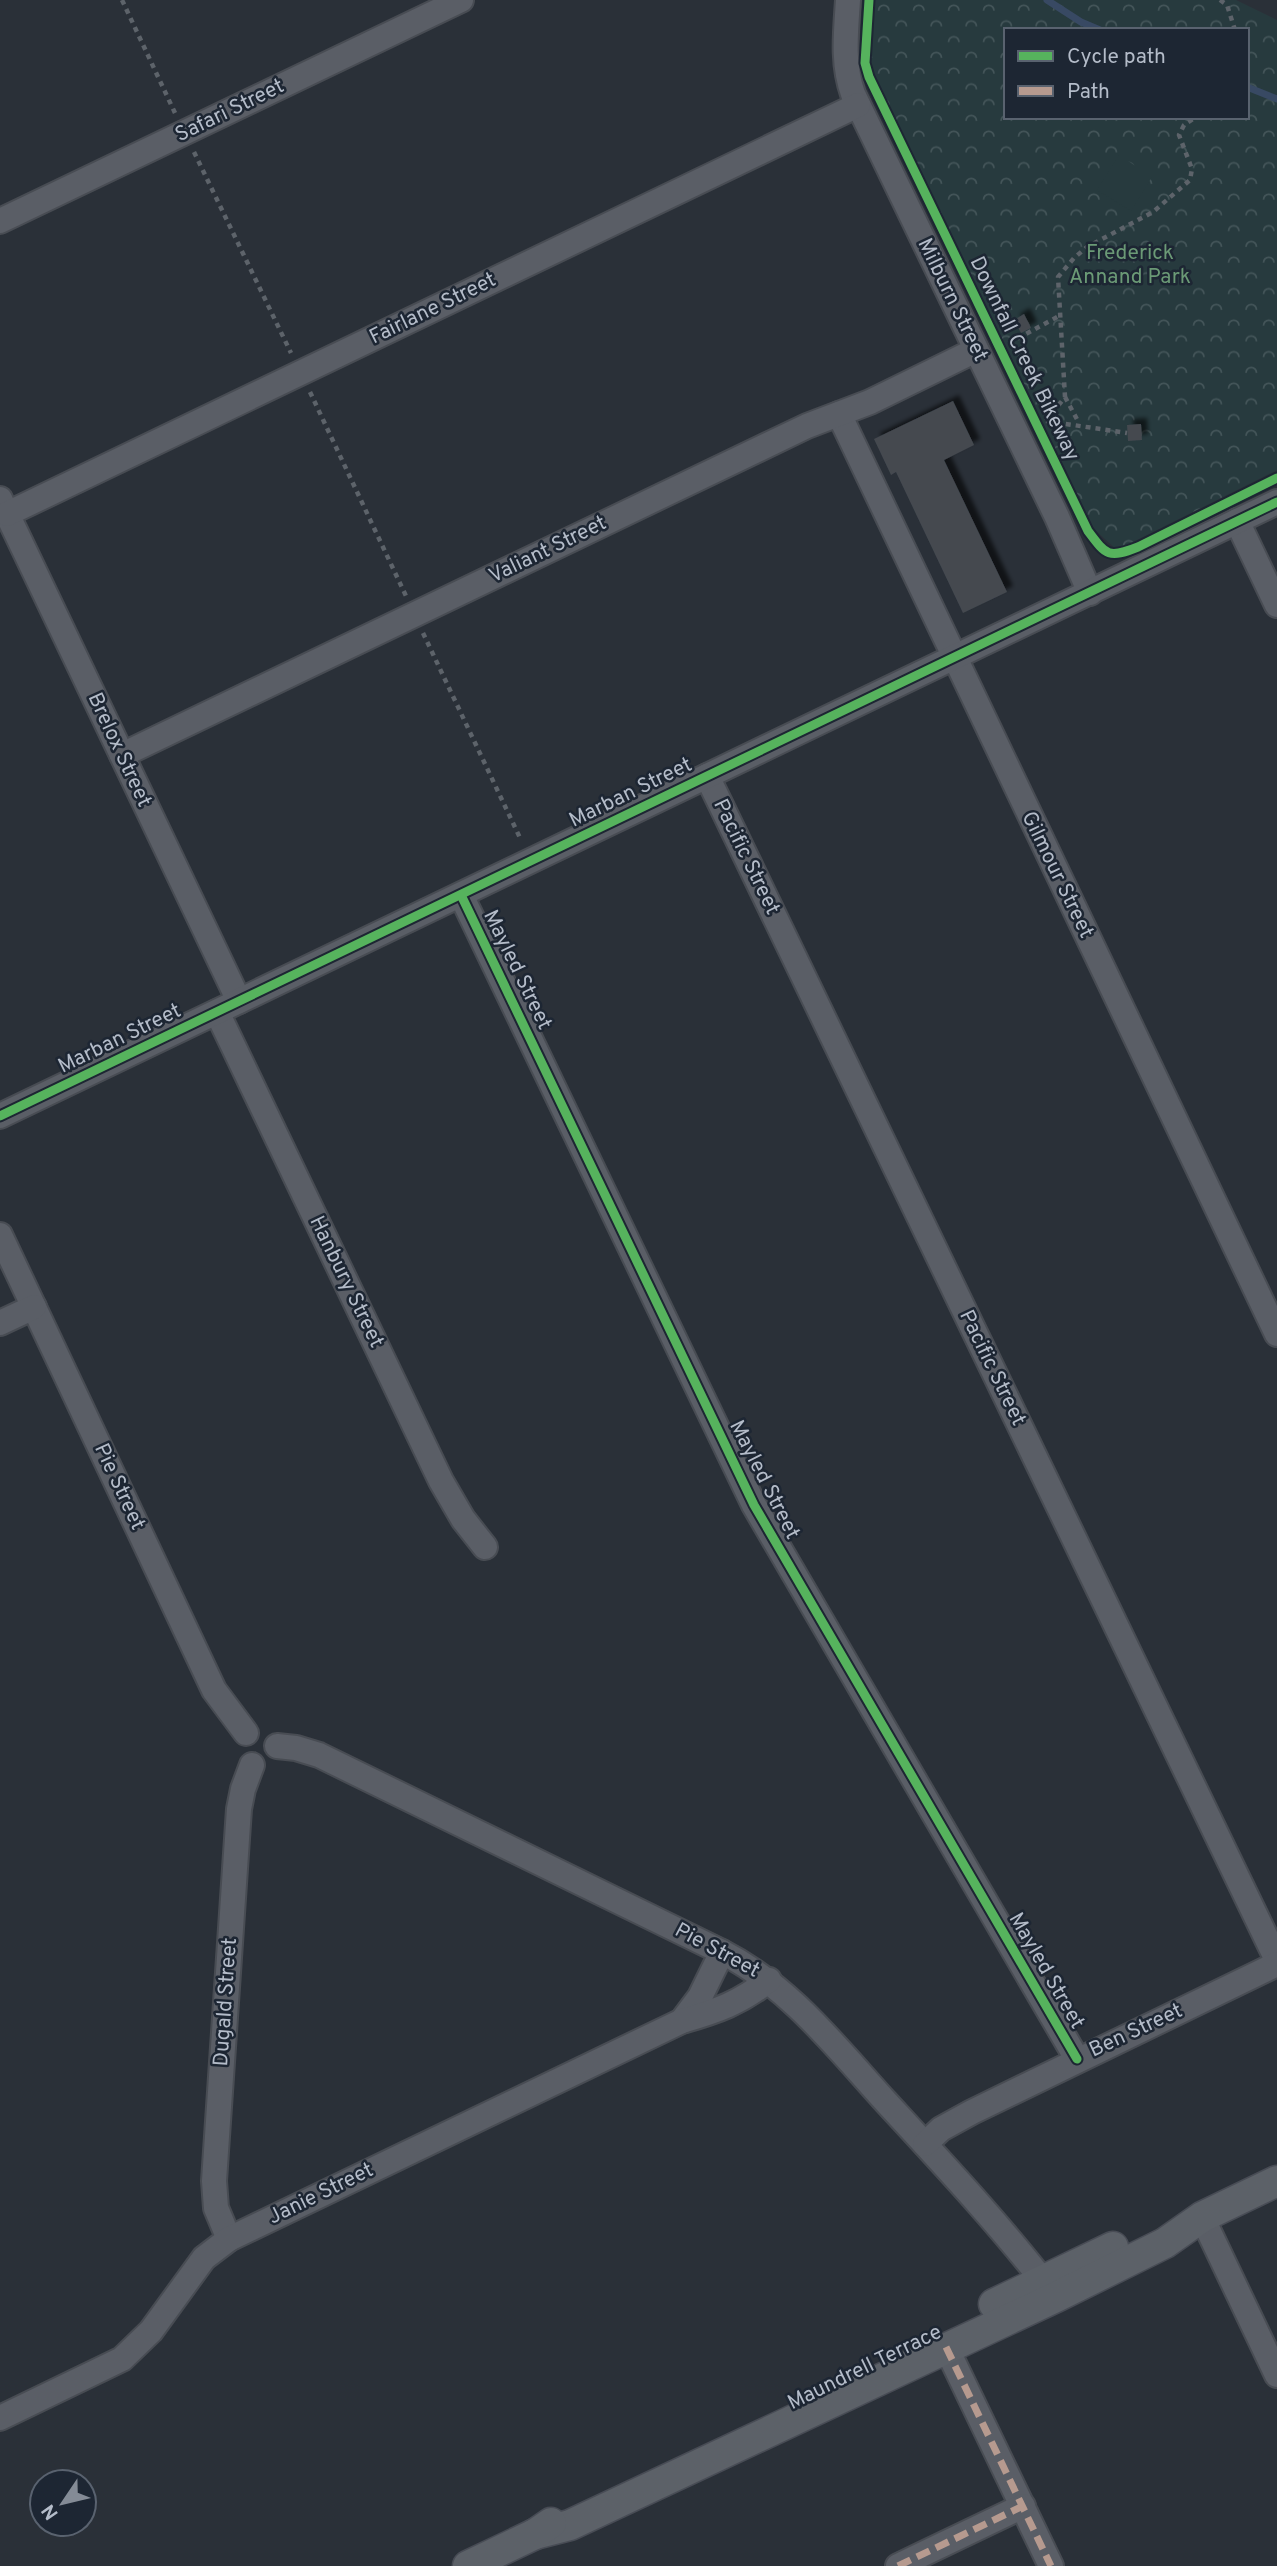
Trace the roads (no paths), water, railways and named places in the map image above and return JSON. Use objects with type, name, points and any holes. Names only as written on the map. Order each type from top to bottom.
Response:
[{"type":"main road","name":"Maundrell Terrace","points":[[468,2566],[535,2534],[564,2513],[917,2344],[1165,2243],[1202,2217],[1277,2181]]},
{"type":"main road","name":"Maundrell Terrace","points":[[535,2534],[570,2525],[946,2347],[1049,2288]]},
{"type":"street","name":"Safari Street","points":[[0,221],[461,0]]},
{"type":"street","name":"Milburn Street","points":[[848,0],[845,57],[848,79],[858,104],[990,345],[1057,517],[1090,593]]},
{"type":"street","name":"Fairlane Street","points":[[3,507],[858,104]]},
{"type":"street","name":"Valiant Street","points":[[122,755],[807,426],[870,402],[990,345]]},
{"type":"street","name":"Gilmour Street","points":[[839,414],[1277,1334]]},
{"type":"street","name":"Marban Street","points":[[0,1116],[1277,502]]},
{"type":"street","name":"Brelox Street","points":[[3,507],[239,1001]]},
{"type":"street","points":[[1237,521],[1277,605]]},
{"type":"street","name":"Pacific Street","points":[[707,776],[1277,1962]]},
{"type":"street","name":"Mayled Street","points":[[461,895],[754,1505],[1077,2059]]},
{"type":"street","name":"Hanbury Street","points":[[217,1012],[441,1481],[463,1519],[485,1547]]},
{"type":"street","name":"Pie Street","points":[[0,1235],[214,1690],[246,1733]]},
{"type":"street","points":[[0,1323],[34,1307]]},
{"type":"street","points":[[257,1728],[272,1735],[277,1746],[274,1758],[258,1766],[242,1757],[242,1738],[246,1733],[257,1728]]},
{"type":"street","name":"Pie Street","points":[[277,1746],[319,1755],[722,1951],[769,1980],[815,2023],[997,2223],[1049,2288]]},
{"type":"street","name":"Dugald Street","points":[[229,2239],[216,2208],[214,2181],[239,1809],[252,1765]]},
{"type":"street","name":"Janie Street","points":[[682,2021],[700,1997],[722,1951]]},
{"type":"street","name":"Ben Street","points":[[925,2144],[951,2123],[1277,1962]]},
{"type":"street","name":"Janie Street","points":[[0,2418],[122,2359],[151,2331],[204,2258],[229,2239],[682,2021],[716,2012],[740,2001],[769,1980]]},
{"type":"street","points":[[1202,2217],[1277,2375]]},
{"type":"street","points":[[946,2347],[1051,2566]]},
{"type":"street","points":[[898,2566],[1023,2506]]},
{"type":"waterway","points":[[1047,0],[1095,28]]},
{"type":"waterway","points":[[1249,88],[1277,99]]},
{"type":"park label","name":"Frederick Annand Park","points":[[1130,265]]}]
